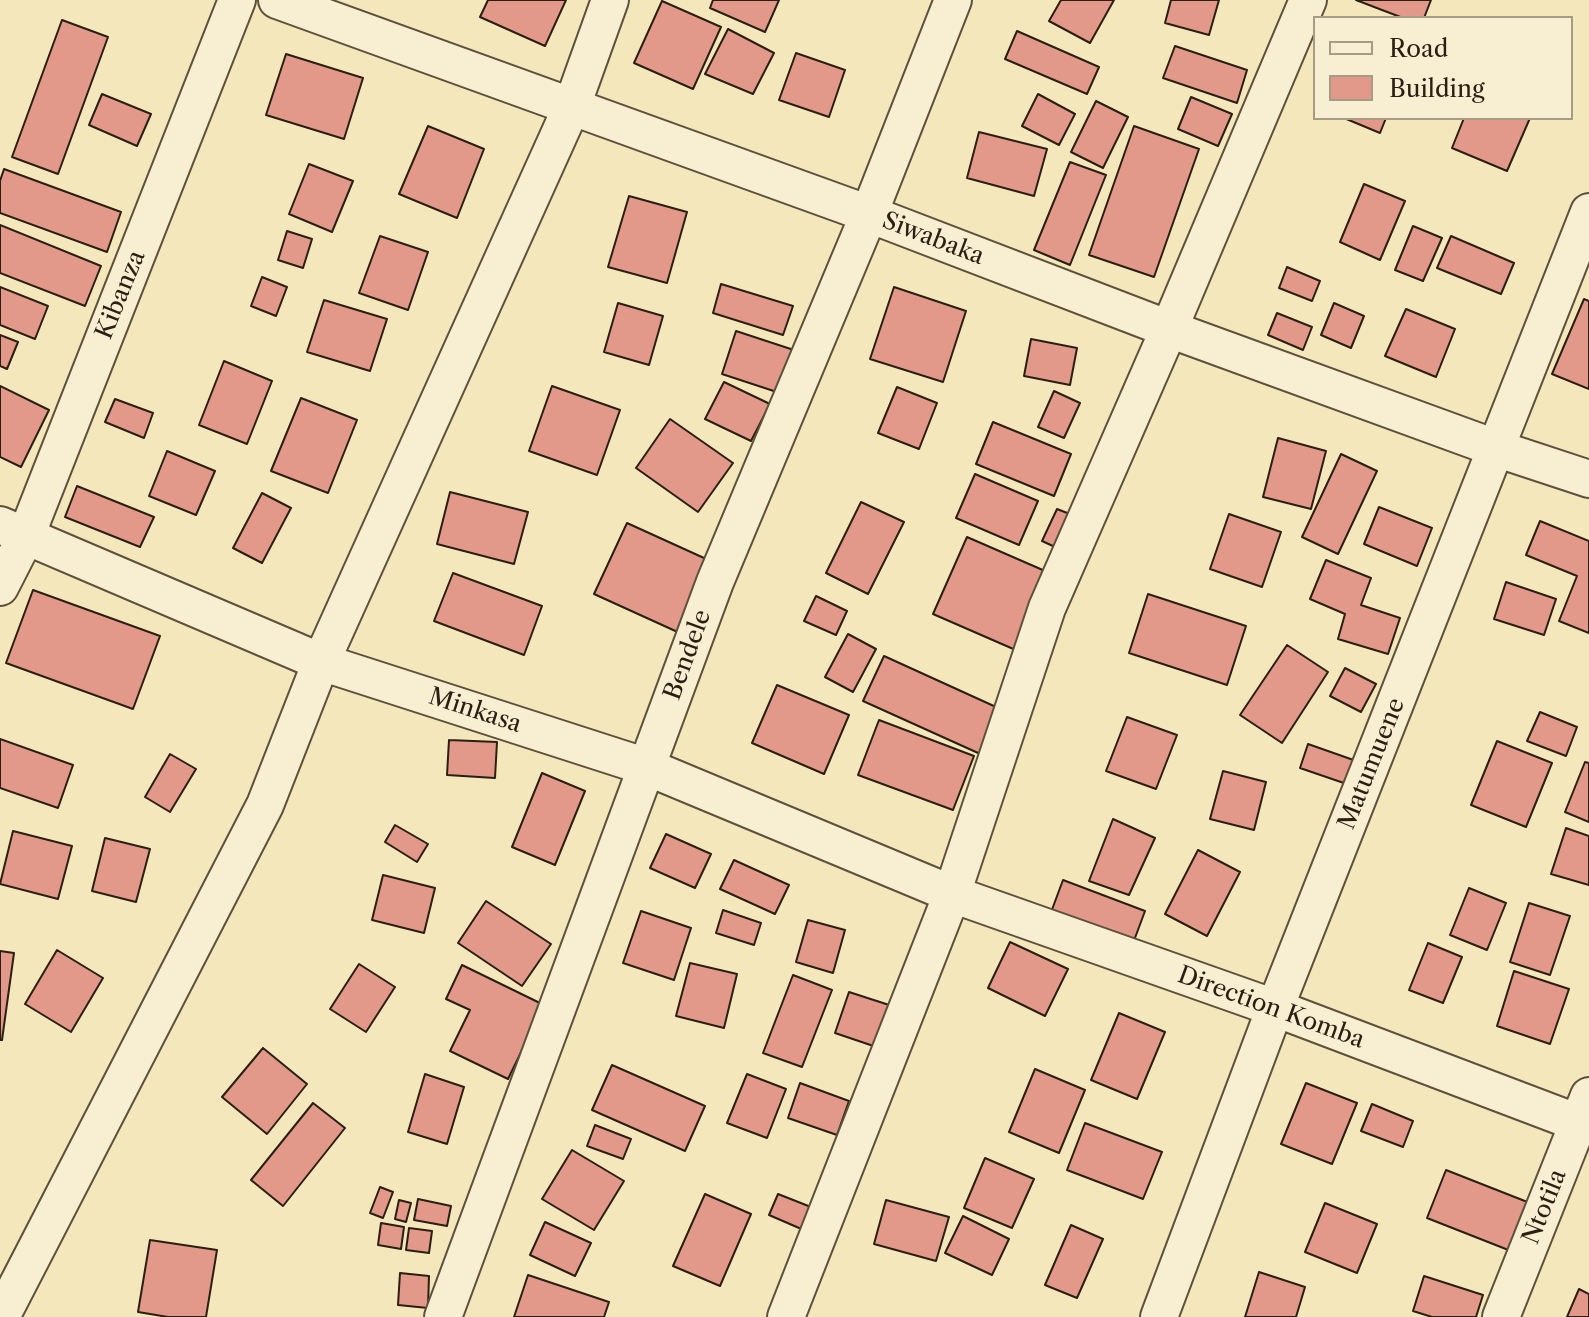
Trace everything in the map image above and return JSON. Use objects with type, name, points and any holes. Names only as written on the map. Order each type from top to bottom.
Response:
[{"type":"street","name":"Kibanza","points":[[0,587],[13,531],[237,0]]},
{"type":"street","name":"Siwabaka","points":[[277,0],[869,214],[1169,329],[1589,479]]},
{"type":"street","points":[[1,1317],[265,805],[321,662],[572,106],[610,0]]},
{"type":"street","name":"Bendele","points":[[443,1317],[715,582],[869,214],[953,0]]},
{"type":"street","points":[[786,1317],[952,894],[1047,608],[1308,0]]},
{"type":"street","name":"Matumuene","points":[[1159,1317],[1275,1008],[1589,212]]},
{"type":"street","name":"Minkasa","points":[[13,531],[321,662],[647,767],[952,894]]},
{"type":"street","name":"Direction Komba","points":[[952,894],[1586,1115]]},
{"type":"street","name":"Ntotila","points":[[1501,1317],[1586,1115]]},
{"type":"building","points":[[488,0],[566,0],[545,46],[480,17]]},
{"type":"building","points":[[713,0],[779,0],[765,32],[710,8]]},
{"type":"building","points":[[1061,0],[1114,0],[1090,43],[1049,21]]},
{"type":"building","points":[[1171,0],[1219,0],[1209,35],[1165,23]]},
{"type":"building","points":[[1356,0],[1431,0],[1425,16],[1398,16]]},
{"type":"building","points":[[662,1],[721,27],[693,89],[634,63]]},
{"type":"building","points":[[62,20],[108,37],[58,174],[12,157]]},
{"type":"building","points":[[728,29],[774,53],[753,94],[705,74]]},
{"type":"building","points":[[1017,31],[1099,67],[1087,94],[1005,59]]},
{"type":"building","points":[[1175,46],[1247,70],[1237,103],[1163,78]]},
{"type":"building","points":[[796,53],[845,70],[829,117],[779,100]]},
{"type":"building","points":[[286,54],[363,78],[344,139],[266,115]]},
{"type":"building","points":[[102,94],[151,114],[137,146],[89,125]]},
{"type":"building","points":[[1038,94],[1075,114],[1059,145],[1022,126]]},
{"type":"building","points":[[1191,97],[1232,114],[1218,146],[1178,129]]},
{"type":"building","points":[[1096,101],[1128,117],[1103,168],[1071,152]]},
{"type":"building","points":[[1349,120],[1385,120],[1380,133]]},
{"type":"building","points":[[1463,120],[1529,120],[1507,171],[1452,148]]},
{"type":"building","points":[[428,126],[484,149],[457,218],[399,194]]},
{"type":"building","points":[[1134,126],[1199,149],[1154,277],[1089,255]]},
{"type":"building","points":[[979,132],[1047,149],[1034,196],[967,178]]},
{"type":"building","points":[[1070,162],[1106,175],[1070,265],[1034,250]]},
{"type":"building","points":[[309,164],[353,181],[332,232],[289,214]]},
{"type":"building","points":[[4,169],[121,212],[107,252],[0,213],[0,181]]},
{"type":"building","points":[[1364,184],[1405,201],[1380,260],[1340,242]]},
{"type":"building","points":[[629,196],[687,212],[667,283],[608,267]]},
{"type":"building","points":[[0,225],[101,266],[85,306],[0,273]]},
{"type":"building","points":[[1413,226],[1442,238],[1423,281],[1395,270]]},
{"type":"building","points":[[287,231],[312,239],[303,268],[278,260]]},
{"type":"building","points":[[380,236],[428,252],[408,310],[359,293]]},
{"type":"building","points":[[1451,236],[1514,263],[1501,294],[1437,268]]},
{"type":"building","points":[[1287,267],[1320,281],[1312,301],[1279,288]]},
{"type":"building","points":[[262,277],[287,287],[276,316],[251,306]]},
{"type":"building","points":[[721,284],[793,306],[783,335],[713,313]]},
{"type":"building","points":[[0,287],[48,306],[35,339],[0,325]]},
{"type":"building","points":[[894,287],[966,311],[943,382],[870,359]]},
{"type":"building","points":[[1584,299],[1589,301],[1589,389],[1552,374]]},
{"type":"building","points":[[324,300],[387,319],[370,371],[307,352]]},
{"type":"building","points":[[618,303],[663,316],[649,365],[604,352]]},
{"type":"building","points":[[1334,303],[1364,316],[1351,348],[1321,335]]},
{"type":"building","points":[[1406,309],[1455,329],[1436,377],[1385,356]]},
{"type":"building","points":[[1277,313],[1312,327],[1303,350],[1268,335]]},
{"type":"building","points":[[736,331],[806,354],[792,397],[722,374]]},
{"type":"building","points":[[0,335],[18,342],[7,369],[0,366]]},
{"type":"building","points":[[1031,339],[1077,348],[1070,385],[1024,376]]},
{"type":"building","points":[[224,361],[272,381],[247,444],[199,425]]},
{"type":"building","points":[[724,382],[770,404],[751,441],[705,419]]},
{"type":"building","points":[[0,386],[49,410],[21,467],[0,457]]},
{"type":"building","points":[[552,386],[620,410],[597,475],[529,451]]},
{"type":"building","points":[[897,387],[937,403],[919,449],[878,433]]},
{"type":"building","points":[[1054,391],[1080,403],[1064,438],[1038,427]]},
{"type":"building","points":[[301,398],[357,420],[328,493],[271,471]]},
{"type":"building","points":[[115,399],[153,413],[144,438],[105,422]]},
{"type":"building","points":[[670,419],[733,463],[698,512],[636,468]]},
{"type":"building","points":[[993,422],[1071,454],[1054,496],[976,464]]},
{"type":"building","points":[[1278,438],[1326,451],[1311,509],[1263,497]]},
{"type":"building","points":[[167,451],[215,471],[196,515],[149,496]]},
{"type":"building","points":[[1341,454],[1377,471],[1338,554],[1302,537]]},
{"type":"building","points":[[975,474],[1038,501],[1019,545],[956,518]]},
{"type":"building","points":[[77,486],[154,517],[140,547],[65,517]]},
{"type":"building","points":[[450,492],[528,512],[514,564],[437,544]]},
{"type":"building","points":[[262,493],[291,508],[262,563],[233,548]]},
{"type":"building","points":[[861,502],[904,522],[868,594],[826,573]]},
{"type":"building","points":[[1379,507],[1432,528],[1417,566],[1364,544]]},
{"type":"building","points":[[1057,509],[1080,518],[1066,552],[1042,541]]},
{"type":"building","points":[[1229,514],[1281,532],[1262,587],[1210,569]]},
{"type":"building","points":[[1540,521],[1589,541],[1589,633],[1559,621],[1577,576],[1526,555]]},
{"type":"building","points":[[627,523],[715,563],[682,634],[594,594]]},
{"type":"building","points":[[967,537],[1068,581],[1034,658],[933,614]]},
{"type":"building","points":[[1326,560],[1371,578],[1361,605],[1400,618],[1388,654],[1338,639],[1345,614],[1310,599]]},
{"type":"building","points":[[453,573],[542,606],[524,655],[434,621]]},
{"type":"building","points":[[1506,582],[1556,599],[1544,635],[1494,619]]},
{"type":"building","points":[[33,590],[160,636],[133,709],[6,663]]},
{"type":"building","points":[[1148,594],[1246,626],[1227,685],[1129,653]]},
{"type":"building","points":[[816,596],[847,611],[836,635],[804,621]]},
{"type":"building","points":[[848,634],[876,649],[853,692],[825,677]]},
{"type":"building","points":[[1287,645],[1328,672],[1282,743],[1240,715]]},
{"type":"building","points":[[884,656],[1018,717],[998,762],[863,701]]},
{"type":"building","points":[[1345,668],[1376,684],[1361,712],[1330,696]]},
{"type":"building","points":[[777,685],[849,715],[824,774],[752,743]]},
{"type":"building","points":[[1540,712],[1577,727],[1566,756],[1527,741]]},
{"type":"building","points":[[1127,717],[1177,735],[1156,789],[1106,771]]},
{"type":"building","points":[[879,720],[974,756],[953,810],[858,775]]},
{"type":"building","points":[[0,739],[73,765],[58,808],[0,788]]},
{"type":"building","points":[[449,740],[497,742],[495,778],[447,775]]},
{"type":"building","points":[[1497,741],[1552,763],[1526,827],[1471,805]]},
{"type":"building","points":[[1308,744],[1379,769],[1370,792],[1300,768]]},
{"type":"building","points":[[170,754],[196,769],[170,812],[145,797]]},
{"type":"building","points":[[1585,762],[1589,763],[1589,822],[1565,812]]},
{"type":"building","points":[[1223,771],[1266,782],[1254,830],[1210,819]]},
{"type":"building","points":[[542,773],[585,791],[555,865],[512,847]]},
{"type":"building","points":[[1113,819],[1155,838],[1129,895],[1089,881]]},
{"type":"building","points":[[395,825],[428,844],[417,862],[385,842]]},
{"type":"building","points":[[1566,828],[1589,836],[1589,885],[1551,874]]},
{"type":"building","points":[[13,831],[72,846],[58,899],[0,884]]},
{"type":"building","points":[[666,834],[711,854],[695,888],[650,868]]},
{"type":"building","points":[[105,838],[150,849],[136,902],[92,891]]},
{"type":"building","points":[[1198,850],[1240,872],[1207,936],[1165,914]]},
{"type":"building","points":[[734,860],[789,885],[775,914],[720,889]]},
{"type":"building","points":[[383,875],[435,888],[424,933],[372,920]]},
{"type":"building","points":[[1063,880],[1145,911],[1132,946],[1050,915]]},
{"type":"building","points":[[1469,888],[1506,903],[1487,950],[1450,935]]},
{"type":"building","points":[[486,901],[551,944],[522,986],[458,943]]},
{"type":"building","points":[[1529,903],[1570,916],[1550,975],[1510,962]]},
{"type":"building","points":[[723,910],[761,923],[754,945],[716,933]]},
{"type":"building","points":[[641,911],[691,928],[674,980],[623,963]]},
{"type":"building","points":[[808,920],[845,930],[833,973],[796,962]]},
{"type":"building","points":[[1010,942],[1068,969],[1045,1016],[988,988]]},
{"type":"building","points":[[1428,943],[1462,957],[1443,1003],[1409,990]]},
{"type":"building","points":[[57,950],[103,978],[71,1032],[25,1004]]},
{"type":"building","points":[[0,951],[14,953],[2,1040],[0,1040]]},
{"type":"building","points":[[690,963],[737,974],[724,1028],[676,1016]]},
{"type":"building","points":[[359,964],[395,987],[366,1032],[330,1009]]},
{"type":"building","points":[[462,965],[544,1005],[508,1079],[450,1051],[470,1010],[446,999]]},
{"type":"building","points":[[1514,971],[1569,989],[1550,1044],[1497,1026]]},
{"type":"building","points":[[793,975],[832,990],[802,1067],[763,1053]]},
{"type":"building","points":[[849,992],[917,1014],[903,1056],[835,1033]]},
{"type":"building","points":[[1119,1013],[1165,1032],[1137,1099],[1091,1080]]},
{"type":"building","points":[[263,1048],[307,1084],[267,1134],[222,1097]]},
{"type":"building","points":[[612,1065],[705,1106],[685,1151],[592,1110]]},
{"type":"building","points":[[1035,1069],[1085,1090],[1059,1153],[1009,1132]]},
{"type":"building","points":[[425,1074],[464,1087],[447,1144],[408,1132]]},
{"type":"building","points":[[747,1074],[786,1089],[767,1138],[727,1123]]},
{"type":"building","points":[[800,1083],[849,1101],[837,1135],[788,1118]]},
{"type":"building","points":[[1306,1083],[1357,1103],[1332,1164],[1281,1144]]},
{"type":"building","points":[[313,1103],[345,1128],[283,1206],[251,1180]]},
{"type":"building","points":[[1372,1104],[1413,1121],[1403,1147],[1361,1131]]},
{"type":"building","points":[[1085,1123],[1162,1152],[1143,1199],[1067,1170]]},
{"type":"building","points":[[595,1125],[631,1139],[623,1159],[587,1146]]},
{"type":"building","points":[[572,1150],[624,1181],[594,1230],[542,1199]]},
{"type":"building","points":[[985,1158],[1034,1179],[1012,1228],[964,1208]]},
{"type":"building","points":[[1446,1170],[1535,1205],[1516,1253],[1427,1218]]},
{"type":"building","points":[[380,1187],[393,1192],[383,1218],[370,1213]]},
{"type":"building","points":[[705,1194],[751,1214],[720,1286],[673,1266]]},
{"type":"building","points":[[778,1194],[816,1209],[806,1231],[769,1215]]},
{"type":"building","points":[[418,1199],[451,1206],[447,1226],[414,1220]]},
{"type":"building","points":[[399,1200],[411,1203],[406,1222],[395,1219]]},
{"type":"building","points":[[886,1200],[949,1217],[936,1261],[874,1244]]},
{"type":"building","points":[[1325,1203],[1377,1224],[1357,1273],[1305,1252]]},
{"type":"building","points":[[963,1216],[1009,1239],[992,1275],[945,1253]]},
{"type":"building","points":[[545,1222],[591,1243],[575,1276],[530,1255]]},
{"type":"building","points":[[381,1223],[404,1227],[401,1249],[378,1245]]},
{"type":"building","points":[[1071,1225],[1103,1239],[1077,1298],[1045,1285]]},
{"type":"building","points":[[409,1228],[432,1231],[429,1253],[406,1250]]},
{"type":"building","points":[[150,1240],[217,1250],[206,1317],[168,1317],[138,1312]]},
{"type":"building","points":[[1259,1272],[1305,1287],[1296,1317],[1245,1317]]},
{"type":"building","points":[[400,1273],[429,1276],[428,1308],[398,1305]]},
{"type":"building","points":[[528,1275],[609,1302],[604,1317],[514,1317]]},
{"type":"building","points":[[1424,1276],[1483,1295],[1476,1317],[1432,1317],[1413,1311]]},
{"type":"building","points":[[1579,1289],[1589,1294],[1589,1317],[1567,1317]]}]
